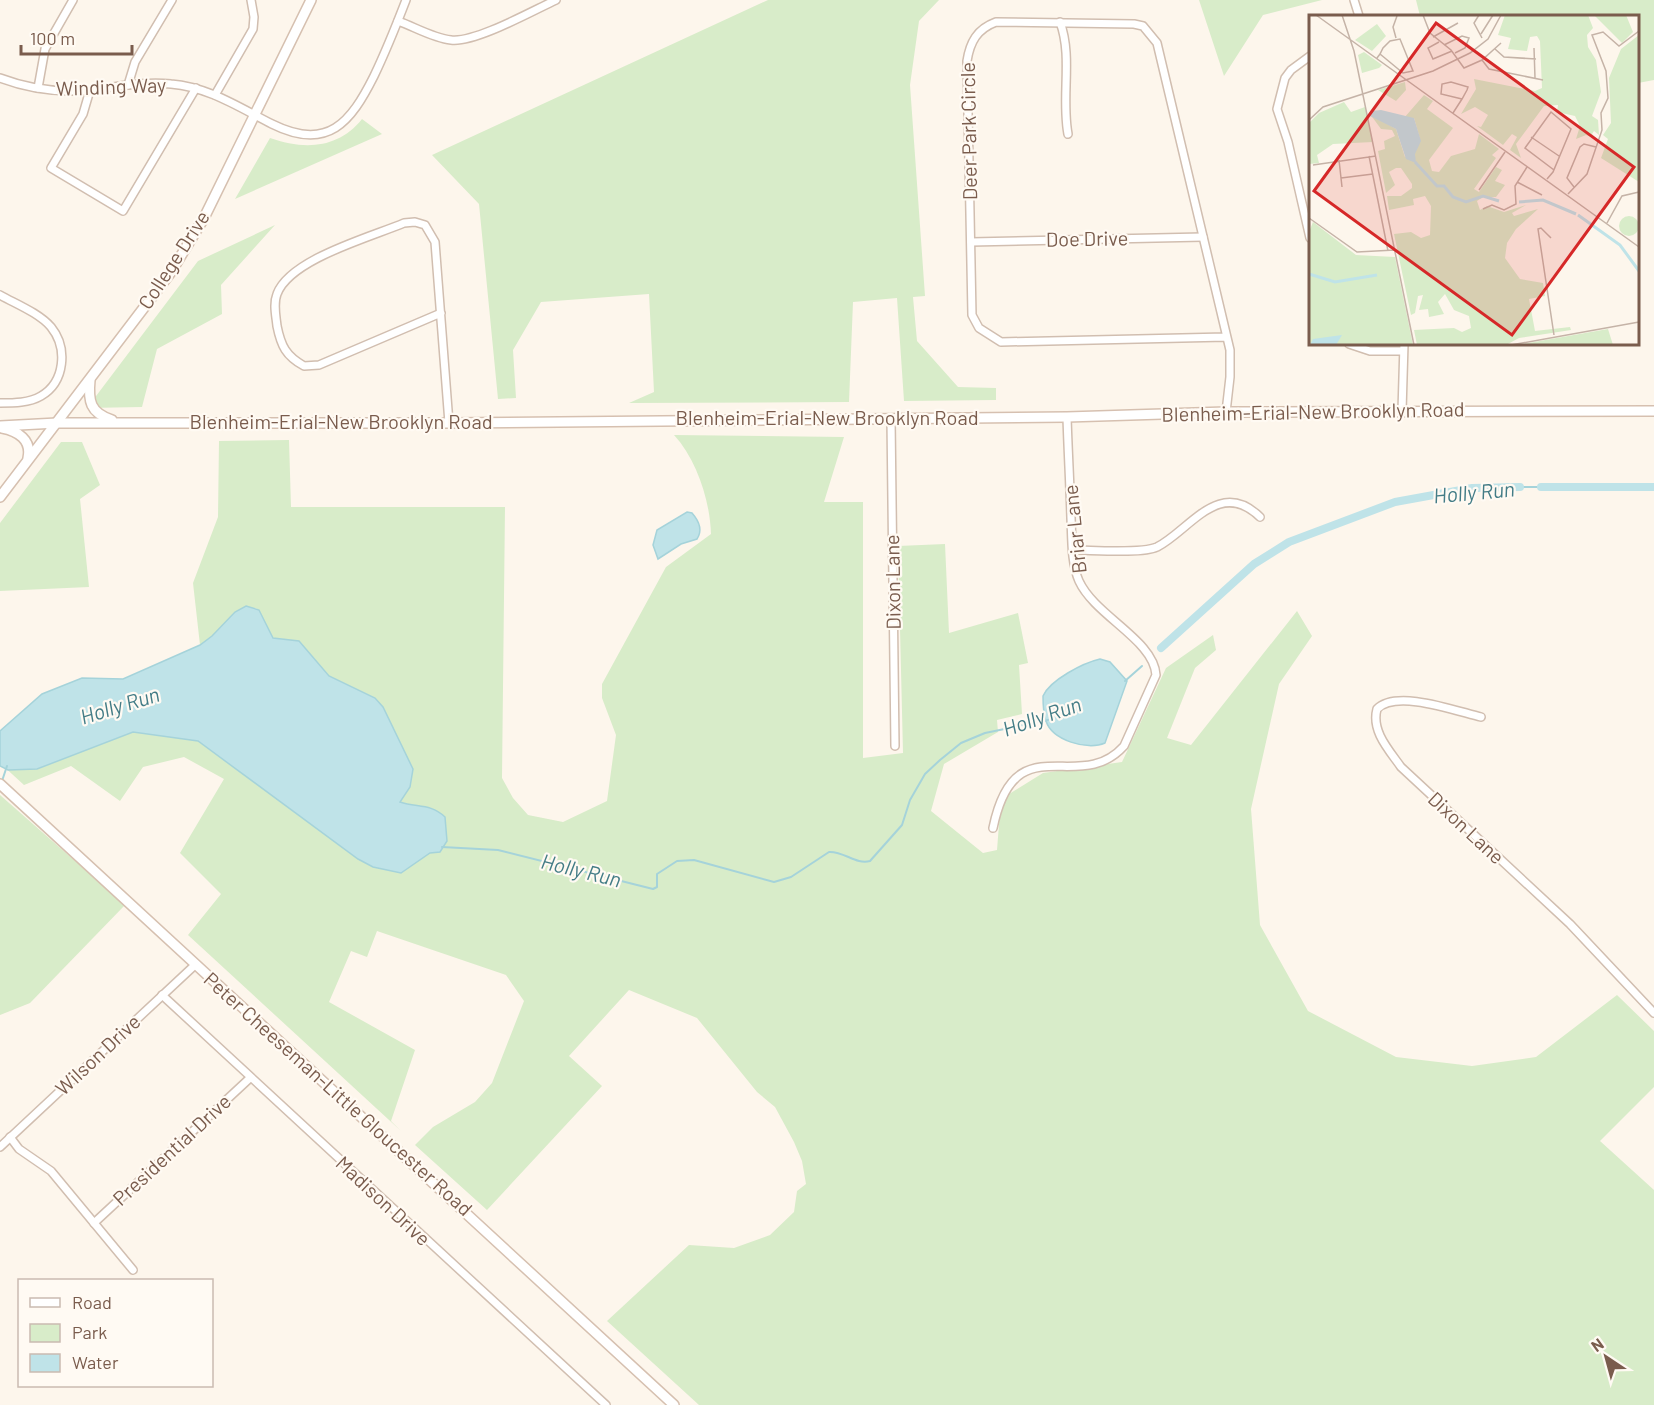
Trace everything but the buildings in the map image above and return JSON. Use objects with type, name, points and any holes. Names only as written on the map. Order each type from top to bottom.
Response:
[{"type":"main road","name":"College Drive","points":[[0,497],[177,263],[204,218],[311,0]]},
{"type":"main road","points":[[91,379],[89,400],[93,409],[108,419],[129,423]]},
{"type":"main road","name":"Blenheim-Erial-New Brooklyn Road","points":[[0,427],[57,423],[449,423],[1067,417],[1226,412],[1654,411]]},
{"type":"main road","points":[[0,427],[25,439],[29,448],[26,464]]},
{"type":"main road","name":"Peter Cheeseman-Little Gloucester Road","points":[[0,784],[674,1405]]},
{"type":"street","points":[[38,88],[45,49],[73,0]]},
{"type":"street","points":[[129,85],[135,62],[172,0]]},
{"type":"street","points":[[215,95],[253,29],[254,17],[251,0]]},
{"type":"street","name":"Winding Way","points":[[0,78],[38,88],[63,91],[168,83],[196,88],[298,134],[313,134],[337,127],[357,109],[406,0]]},
{"type":"street","points":[[398,21],[441,38],[461,40],[477,36],[556,0]]},
{"type":"street","points":[[1354,0],[1359,15]]},
{"type":"street","name":"Deer Park Circle","points":[[1226,337],[1089,342],[1001,342],[979,328],[972,315],[966,61],[969,48],[982,29],[996,22],[1134,24],[1143,26],[1157,43],[1230,350],[1226,412]]},
{"type":"street","points":[[1060,22],[1066,44],[1064,113],[1068,134]]},
{"type":"street","points":[[1309,57],[1291,70],[1285,78],[1277,108],[1288,142],[1309,230]]},
{"type":"street","points":[[90,90],[83,114],[51,168],[123,211],[196,88]]},
{"type":"street","points":[[441,313],[319,365],[304,366],[284,351],[280,342],[275,309],[280,287],[311,261],[404,223],[415,222],[425,225],[435,242],[441,313],[449,423]]},
{"type":"street","name":"Doe Drive","points":[[970,242],[1203,237]]},
{"type":"street","points":[[0,295],[49,325],[62,353],[57,381],[49,391],[32,400],[0,403]]},
{"type":"street","points":[[1352,345],[1370,351],[1404,347],[1402,411]]},
{"type":"street","name":"Briar Lane","points":[[993,828],[1005,788],[1023,773],[1046,766],[1094,765],[1116,755],[1124,746],[1156,675],[1155,665],[1146,651],[1095,605],[1078,580],[1074,550],[1067,417]]},
{"type":"street","name":"Dixon Lane","points":[[891,419],[895,746]]},
{"type":"street","points":[[1074,550],[1155,548],[1200,513],[1221,504],[1247,507],[1260,517]]},
{"type":"street","name":"Dixon Lane","points":[[1481,717],[1416,702],[1389,701],[1377,709],[1375,723],[1387,748],[1401,767],[1570,924],[1654,1012]]},
{"type":"street","name":"Wilson Drive","points":[[0,1147],[196,964]]},
{"type":"street","name":"Madison Drive","points":[[162,995],[606,1405]]},
{"type":"street","name":"Presidential Drive","points":[[94,1223],[250,1078]]},
{"type":"street","points":[[10,1137],[20,1149],[51,1171],[133,1270]]},
{"type":"green space","points":[[768,0],[939,0],[919,21],[910,85],[925,296],[913,297],[917,341],[958,387],[996,388],[996,400],[904,401],[897,298],[853,302],[849,402],[629,403],[654,392],[649,294],[541,302],[513,350],[516,398],[498,399],[479,204],[432,155]]},
{"type":"green space","points":[[1199,0],[1322,0],[1263,15],[1224,76]]},
{"type":"green space","points":[[1416,0],[1654,0],[1654,80],[1639,83],[1639,15],[1420,15]]},
{"type":"green space","points":[[362,119],[382,134],[235,199],[270,138],[295,144],[320,144],[342,136]]},
{"type":"green space","points":[[275,225],[221,285],[222,314],[157,349],[142,407],[87,408],[198,261]]},
{"type":"green space","points":[[674,435],[844,437],[824,502],[863,502],[863,758],[903,753],[898,546],[945,544],[949,633],[1018,613],[1028,663],[1019,665],[1022,714],[997,720],[998,732],[944,764],[931,811],[983,853],[997,850],[1001,799],[1043,773],[1122,762],[1166,668],[1213,635],[1216,650],[1195,668],[1167,738],[1191,745],[1297,611],[1312,636],[1279,684],[1251,809],[1260,925],[1308,1011],[1396,1057],[1472,1066],[1536,1057],[1617,995],[1654,1031],[1654,1087],[1600,1141],[1654,1190],[1654,1405],[699,1405],[607,1321],[689,1245],[734,1248],[770,1235],[794,1212],[797,1191],[806,1184],[802,1161],[775,1107],[757,1092],[697,1018],[629,990],[569,1056],[602,1086],[487,1210],[415,1145],[433,1127],[475,1102],[492,1083],[524,1001],[506,975],[377,931],[367,957],[351,951],[329,1002],[415,1050],[391,1121],[401,1131],[188,935],[221,894],[180,853],[224,779],[184,757],[143,767],[120,801],[71,766],[24,785],[0,763],[37,769],[133,732],[198,741],[358,859],[442,815],[400,802],[375,698],[329,676],[299,641],[273,639],[256,608],[200,645],[193,583],[218,517],[219,441],[289,440],[291,507],[505,507],[502,778],[513,798],[528,815],[563,822],[607,801],[616,735],[602,698],[602,684],[666,567],[711,534],[708,508],[701,482],[689,456]]},
{"type":"green space","points":[[61,442],[82,442],[100,485],[80,499],[89,587],[0,591],[0,523]]},
{"type":"green space","points":[[0,795],[125,905],[30,1003],[0,1015]]},
{"type":"water","points":[[687,512],[692,513],[698,522],[700,532],[697,539],[681,544],[658,559],[653,545],[657,530]]},
{"type":"water","points":[[246,606],[259,610],[273,638],[299,641],[329,676],[375,698],[383,707],[413,769],[410,787],[400,802],[429,808],[445,817],[447,841],[440,852],[430,853],[401,873],[373,867],[358,859],[198,741],[133,732],[37,769],[8,770],[0,766],[0,731],[42,694],[82,678],[123,679],[200,645],[235,612]]},
{"type":"water","points":[[1100,659],[1110,662],[1127,681],[1105,743],[1080,745],[1055,734],[1050,728],[1044,715],[1043,696],[1052,684],[1068,673]]},
{"type":"waterway","name":"Holly Run","points":[[1520,487],[1541,487]]},
{"type":"waterway","name":"Holly Run","points":[[1161,648],[1254,564],[1289,542],[1395,502],[1472,488],[1520,487]]},
{"type":"waterway","name":"Holly Run","points":[[1541,487],[1654,487]]},
{"type":"waterway","name":"Holly Run","points":[[1125,681],[1142,666]]},
{"type":"waterway","name":"Holly Run","points":[[442,847],[498,850],[653,889],[657,887],[657,874],[677,861],[694,860],[774,882],[791,877],[829,852],[860,861],[870,861],[902,825],[910,800],[925,774],[961,743],[985,733],[1048,720]]},
{"type":"waterway","name":"Holly Run","points":[[2,781],[7,766]]}]
